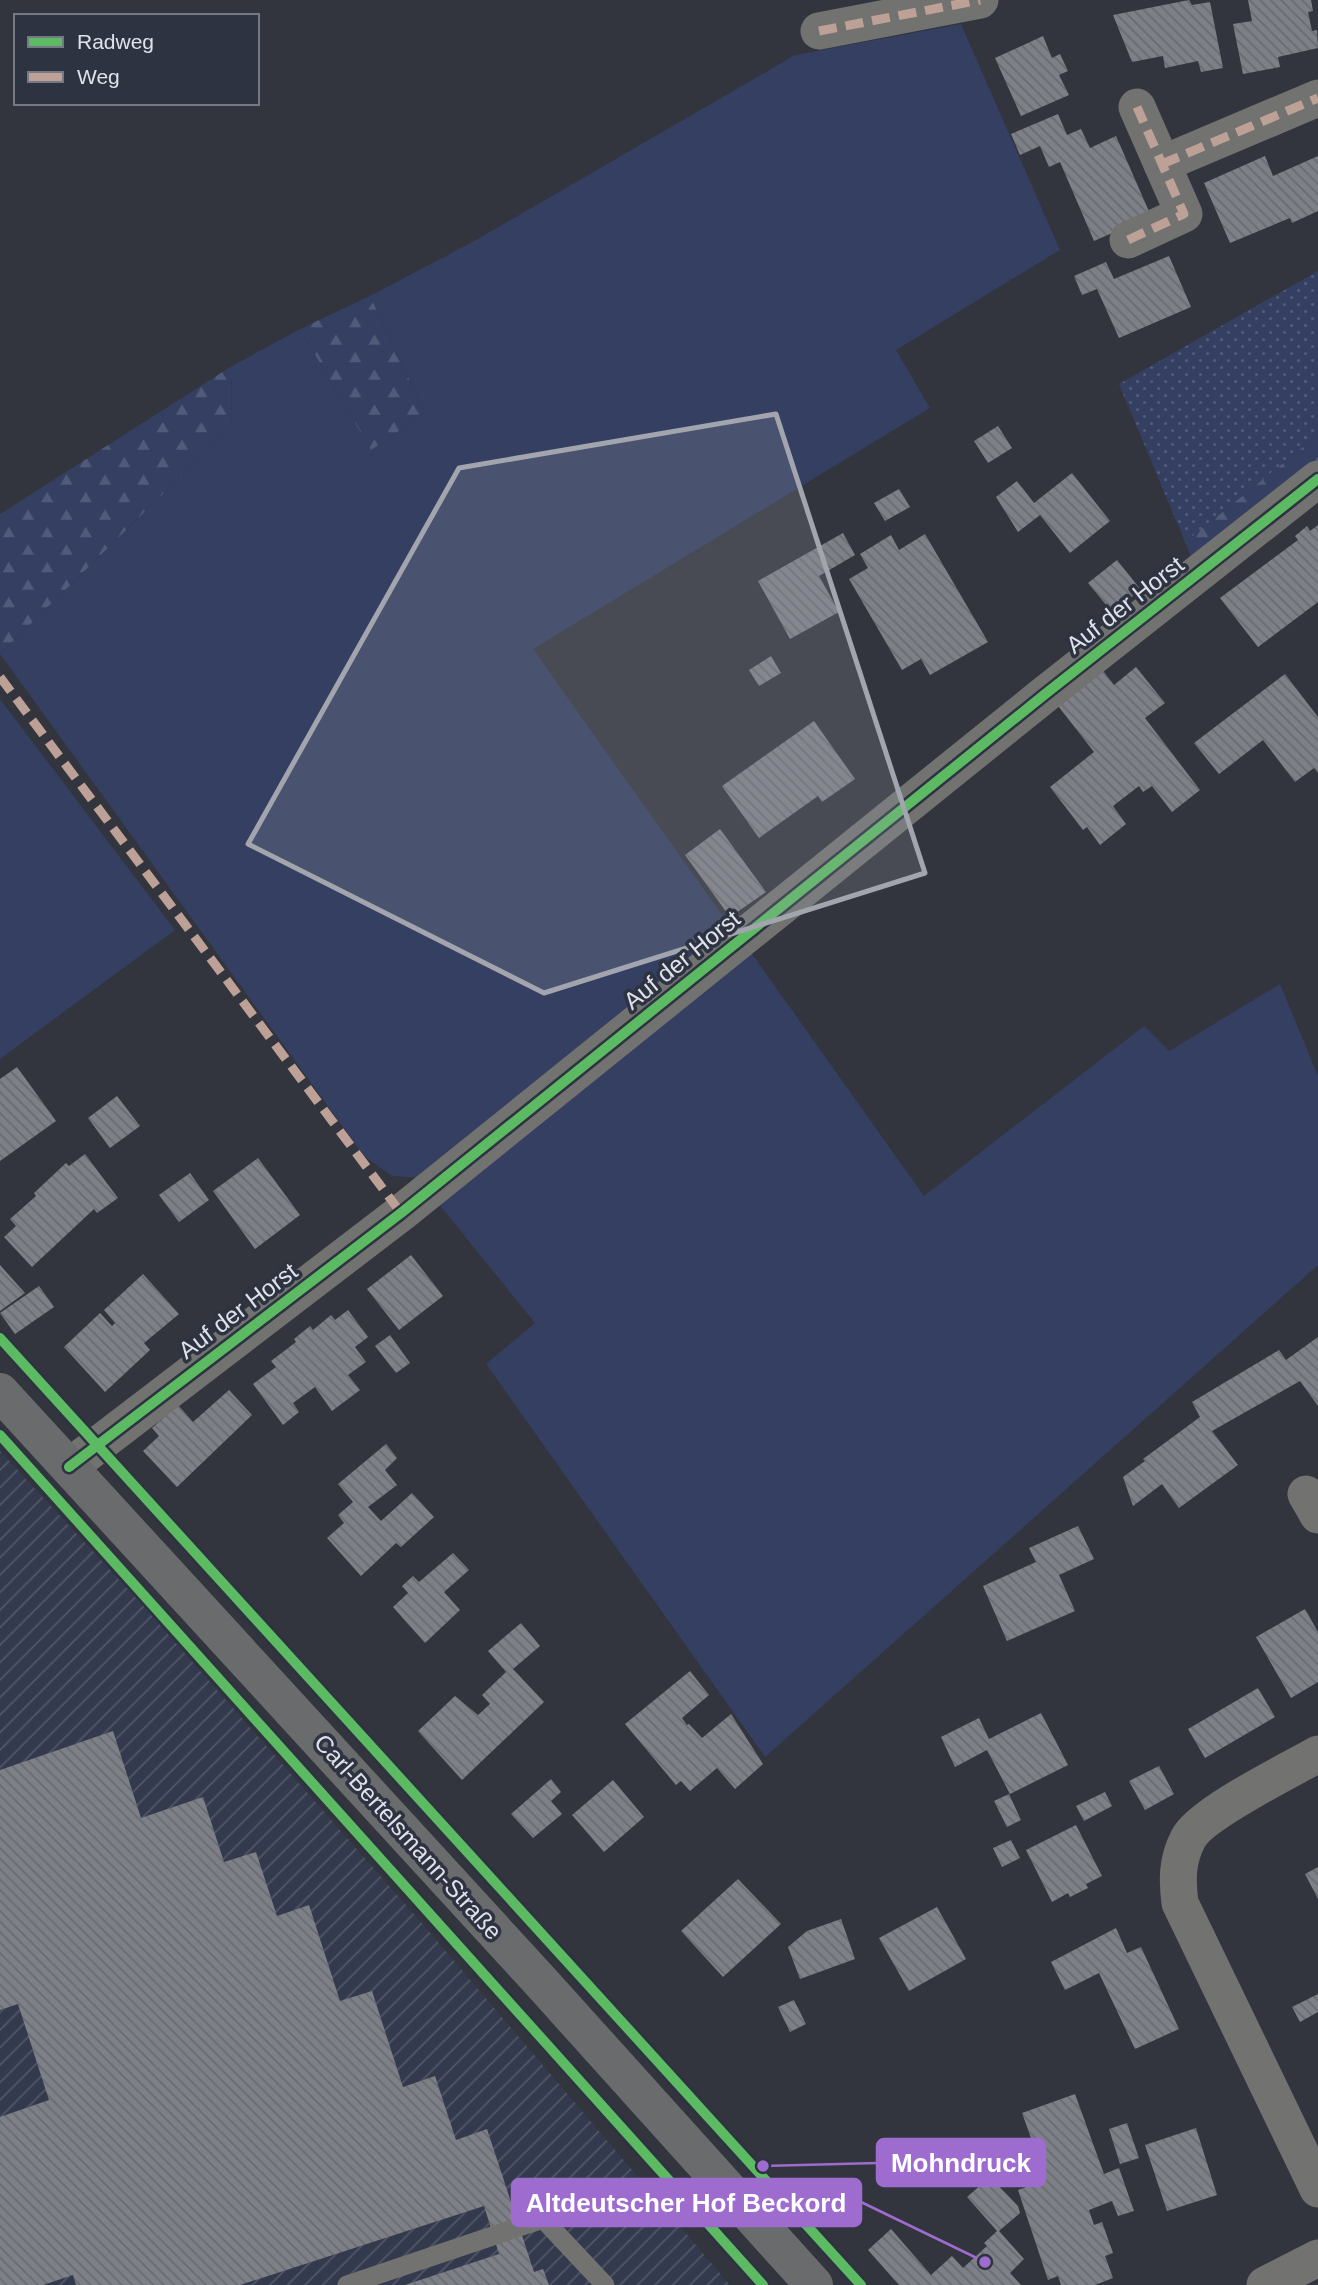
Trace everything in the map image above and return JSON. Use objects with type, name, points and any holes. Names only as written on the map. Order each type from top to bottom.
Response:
[{"type":"main road","name":"Carl-Bertelsmann-Straße","points":[[0,1392],[550,1992],[814,2285]]},
{"type":"street","points":[[819,31],[980,0]]},
{"type":"street","points":[[1162,164],[1318,98]]},
{"type":"street","points":[[1128,240],[1184,214],[1137,107]]},
{"type":"street","name":"Auf der Horst","points":[[69,1466],[401,1213],[1033,704],[1318,479]]},
{"type":"street","points":[[1318,1754],[1204,1819],[1188,1837],[1177,1879],[1180,1903],[1318,2189]]},
{"type":"street","points":[[1265,2285],[1318,2259]]},
{"type":"lane","points":[[347,2285],[543,2219],[606,2285]]},
{"type":"highlighted area","points":[[776,414],[925,873],[544,993],[248,844],[459,468]]},
{"type":"shaded area","points":[[0,1451],[138,1600],[427,1929],[730,2285],[0,2285]]},
{"type":"green space","points":[[961,24],[1060,250],[896,350],[930,408],[533,649],[732,929],[422,1178],[392,1176],[364,1156],[0,654],[231,427],[232,366],[300,329],[371,450],[425,413],[370,296],[476,240],[795,55]]},
{"type":"green space","points":[[1318,271],[1318,435],[1185,542],[1119,384]]},
{"type":"green space","points":[[370,296],[425,413],[371,450],[300,329]]},
{"type":"green space","points":[[232,366],[231,427],[0,654],[0,514]]},
{"type":"green space","points":[[1318,435],[1318,465],[1194,564],[1185,542]]},
{"type":"green space","points":[[0,699],[175,930],[0,1059]]},
{"type":"green space","points":[[750,951],[924,1196],[1144,1026],[1169,1051],[1280,984],[1318,1076],[1318,1265],[765,1757],[486,1364],[535,1323],[437,1202]]},
{"type":"building","points":[[1189,0],[1192,5],[1210,2],[1223,68],[1201,72],[1198,61],[1165,68],[1163,56],[1132,62],[1113,15]]},
{"type":"building","points":[[1248,0],[1311,0],[1313,11],[1308,12],[1312,31],[1317,30],[1318,48],[1278,57],[1280,67],[1243,74],[1233,24],[1252,21]]},
{"type":"building","points":[[1043,36],[1052,58],[1060,54],[1068,71],[1059,75],[1069,95],[1021,116],[995,58]]},
{"type":"building","points":[[1058,114],[1067,135],[1081,129],[1090,148],[1116,136],[1151,216],[1094,241],[1060,162],[1049,167],[1040,146],[1020,155],[1011,134]]},
{"type":"building","points":[[1265,156],[1273,176],[1318,156],[1318,211],[1292,223],[1290,218],[1230,243],[1204,183]]},
{"type":"building","points":[[1169,256],[1191,307],[1119,338],[1097,289],[1082,295],[1074,276],[1106,262],[1114,279]]},
{"type":"building","points":[[998,426],[1012,448],[988,463],[974,441]]},
{"type":"building","points":[[1072,473],[1110,521],[1070,553],[1040,515],[1018,532],[996,497],[1017,481],[1034,503]]},
{"type":"building","points":[[899,489],[910,507],[885,521],[874,503]]},
{"type":"building","points":[[1318,525],[1318,602],[1258,647],[1220,598],[1298,540],[1295,536],[1307,526],[1310,531]]},
{"type":"building","points":[[843,533],[855,555],[819,576],[839,612],[790,639],[758,581]]},
{"type":"building","points":[[925,534],[988,642],[930,675],[921,659],[902,670],[849,579],[868,568],[860,554],[891,535],[899,550]]},
{"type":"building","points":[[1117,560],[1141,590],[1112,612],[1088,583]]},
{"type":"building","points":[[771,656],[781,673],[759,686],[749,670]]},
{"type":"building","points":[[1100,667],[1114,685],[1136,667],[1165,703],[1145,718],[1200,790],[1172,812],[1152,786],[1143,792],[1139,786],[1113,806],[1126,824],[1100,845],[1087,827],[1083,830],[1050,787],[1094,752],[1055,702]]},
{"type":"building","points":[[1285,674],[1318,717],[1318,773],[1314,768],[1295,782],[1263,740],[1219,774],[1194,743]]},
{"type":"building","points":[[814,721],[855,779],[822,802],[818,796],[759,838],[722,786]]},
{"type":"building","points":[[720,829],[766,892],[730,917],[685,855]]},
{"type":"building","points":[[17,1067],[56,1121],[0,1161],[0,1079]]},
{"type":"building","points":[[117,1096],[140,1126],[110,1148],[88,1118]]},
{"type":"building","points":[[85,1154],[118,1198],[97,1213],[94,1209],[32,1267],[4,1237],[16,1226],[10,1219],[36,1196],[34,1193],[66,1163],[69,1166]]},
{"type":"building","points":[[258,1158],[300,1215],[255,1249],[213,1191]]},
{"type":"building","points":[[190,1173],[209,1200],[179,1222],[159,1195]]},
{"type":"building","points":[[411,1255],[443,1296],[399,1330],[367,1289]]},
{"type":"building","points":[[0,1265],[25,1293],[0,1311]]},
{"type":"building","points":[[143,1274],[179,1314],[144,1343],[150,1350],[105,1392],[64,1347],[100,1313],[112,1326],[115,1323],[104,1310]]},
{"type":"building","points":[[39,1286],[54,1307],[15,1334],[0,1313]]},
{"type":"building","points":[[348,1310],[368,1337],[355,1347],[366,1362],[348,1375],[360,1390],[332,1411],[315,1387],[293,1403],[299,1412],[283,1425],[253,1384],[276,1367],[271,1361],[296,1342],[294,1339],[310,1326],[313,1330],[331,1315],[335,1320]]},
{"type":"building","points":[[390,1335],[410,1363],[396,1373],[375,1346]]},
{"type":"building","points":[[1318,1337],[1318,1406],[1300,1381],[1212,1431],[1238,1465],[1179,1508],[1162,1484],[1133,1506],[1123,1477],[1200,1417],[1192,1402],[1279,1350],[1286,1360]]},
{"type":"building","points":[[229,1390],[252,1415],[177,1487],[143,1451],[159,1436],[152,1428],[178,1405],[193,1422]]},
{"type":"building","points":[[386,1444],[397,1458],[385,1470],[397,1485],[368,1507],[381,1521],[412,1493],[434,1517],[401,1547],[396,1543],[361,1576],[327,1538],[344,1523],[338,1515],[353,1502],[338,1484]]},
{"type":"building","points":[[1078,1526],[1094,1559],[1059,1575],[1075,1611],[1007,1641],[983,1586],[1036,1562],[1029,1548]]},
{"type":"building","points":[[453,1553],[469,1570],[444,1592],[460,1610],[425,1643],[393,1607],[408,1593],[402,1586],[413,1576],[419,1582]]},
{"type":"building","points":[[1305,1609],[1318,1632],[1318,1682],[1291,1698],[1256,1637]]},
{"type":"building","points":[[521,1623],[540,1646],[513,1669],[544,1702],[462,1780],[418,1731],[455,1696],[478,1715],[490,1704],[482,1695],[506,1672],[488,1651]]},
{"type":"building","points":[[690,1671],[709,1695],[682,1718],[687,1725],[702,1738],[731,1714],[763,1764],[735,1789],[717,1768],[690,1791],[681,1781],[676,1785],[625,1724]]},
{"type":"building","points":[[1258,1688],[1275,1717],[1205,1758],[1188,1729]]},
{"type":"building","points":[[1041,1713],[1068,1765],[1010,1794],[987,1750],[955,1767],[941,1737],[979,1718],[989,1739]]},
{"type":"building","points":[[113,1731],[141,1818],[203,1797],[224,1862],[256,1852],[277,1916],[309,1905],[340,2001],[372,1991],[403,2087],[435,2076],[456,2140],[487,2129],[534,2272],[543,2269],[549,2285],[405,2285],[499,2254],[484,2206],[240,2285],[76,2285],[73,2275],[43,2285],[0,2285],[0,2117],[49,2100],[18,2004],[0,2010],[0,1770]]},
{"type":"building","points":[[1159,1766],[1174,1794],[1145,1810],[1129,1781]]},
{"type":"building","points":[[551,1779],[561,1792],[551,1801],[562,1814],[533,1838],[511,1814]]},
{"type":"building","points":[[613,1780],[644,1817],[604,1852],[572,1815]]},
{"type":"building","points":[[1105,1792],[1112,1806],[1084,1821],[1076,1806]]},
{"type":"building","points":[[1009,1794],[1021,1820],[1007,1827],[994,1801]]},
{"type":"building","points":[[1076,1825],[1102,1876],[1086,1884],[1088,1888],[1070,1897],[1068,1893],[1052,1902],[1026,1850]]},
{"type":"building","points":[[1011,1840],[1020,1858],[1002,1867],[993,1848]]},
{"type":"building","points":[[1318,1867],[1318,1899],[1305,1874]]},
{"type":"building","points":[[738,1879],[781,1924],[723,1977],[681,1931]]},
{"type":"building","points":[[937,1907],[966,1959],[909,1991],[879,1938]]},
{"type":"building","points":[[841,1919],[855,1959],[800,1979],[788,1947],[807,1931]]},
{"type":"building","points":[[1116,1928],[1127,1953],[1141,1947],[1179,2029],[1135,2049],[1099,1973],[1065,1990],[1051,1962]]},
{"type":"building","points":[[1318,1994],[1318,2012],[1300,2022],[1292,2007]]},
{"type":"building","points":[[794,2000],[806,2024],[790,2032],[778,2007]]},
{"type":"building","points":[[1075,2094],[1104,2174],[1119,2168],[1134,2211],[1118,2216],[1112,2201],[1089,2210],[1094,2225],[1102,2222],[1113,2253],[1105,2256],[1113,2278],[1095,2285],[1061,2285],[1058,2276],[1048,2280],[1018,2190],[1046,2180],[1022,2113]]},
{"type":"building","points":[[1127,2123],[1139,2158],[1120,2164],[1109,2129]]},
{"type":"building","points":[[1196,2128],[1217,2195],[1167,2211],[1145,2145]]},
{"type":"building","points":[[990,2177],[1018,2206],[1020,2213],[999,2231],[1024,2259],[1010,2273],[1021,2285],[899,2285],[868,2250],[891,2229],[931,2275],[952,2256],[963,2268],[987,2246],[984,2243],[997,2231],[967,2197]]},
{"type":"marked path","points":[[819,31],[980,0]]},
{"type":"marked path","points":[[1162,164],[1318,98]]},
{"type":"marked path","points":[[1128,240],[1184,214],[1137,107]]},
{"type":"marked path","points":[[0,677],[401,1213]]},
{"type":"cycle path","points":[[69,1467],[401,1213],[1044,695],[1318,479]]},
{"type":"cycle path","points":[[0,1338],[861,2285]]},
{"type":"cycle path","points":[[0,1435],[763,2285]]},
{"type":"place","name":"Mohndruck","points":[[763,2166]]},
{"type":"place","name":"Altdeutscher Hof Beckord","points":[[985,2262]]}]
